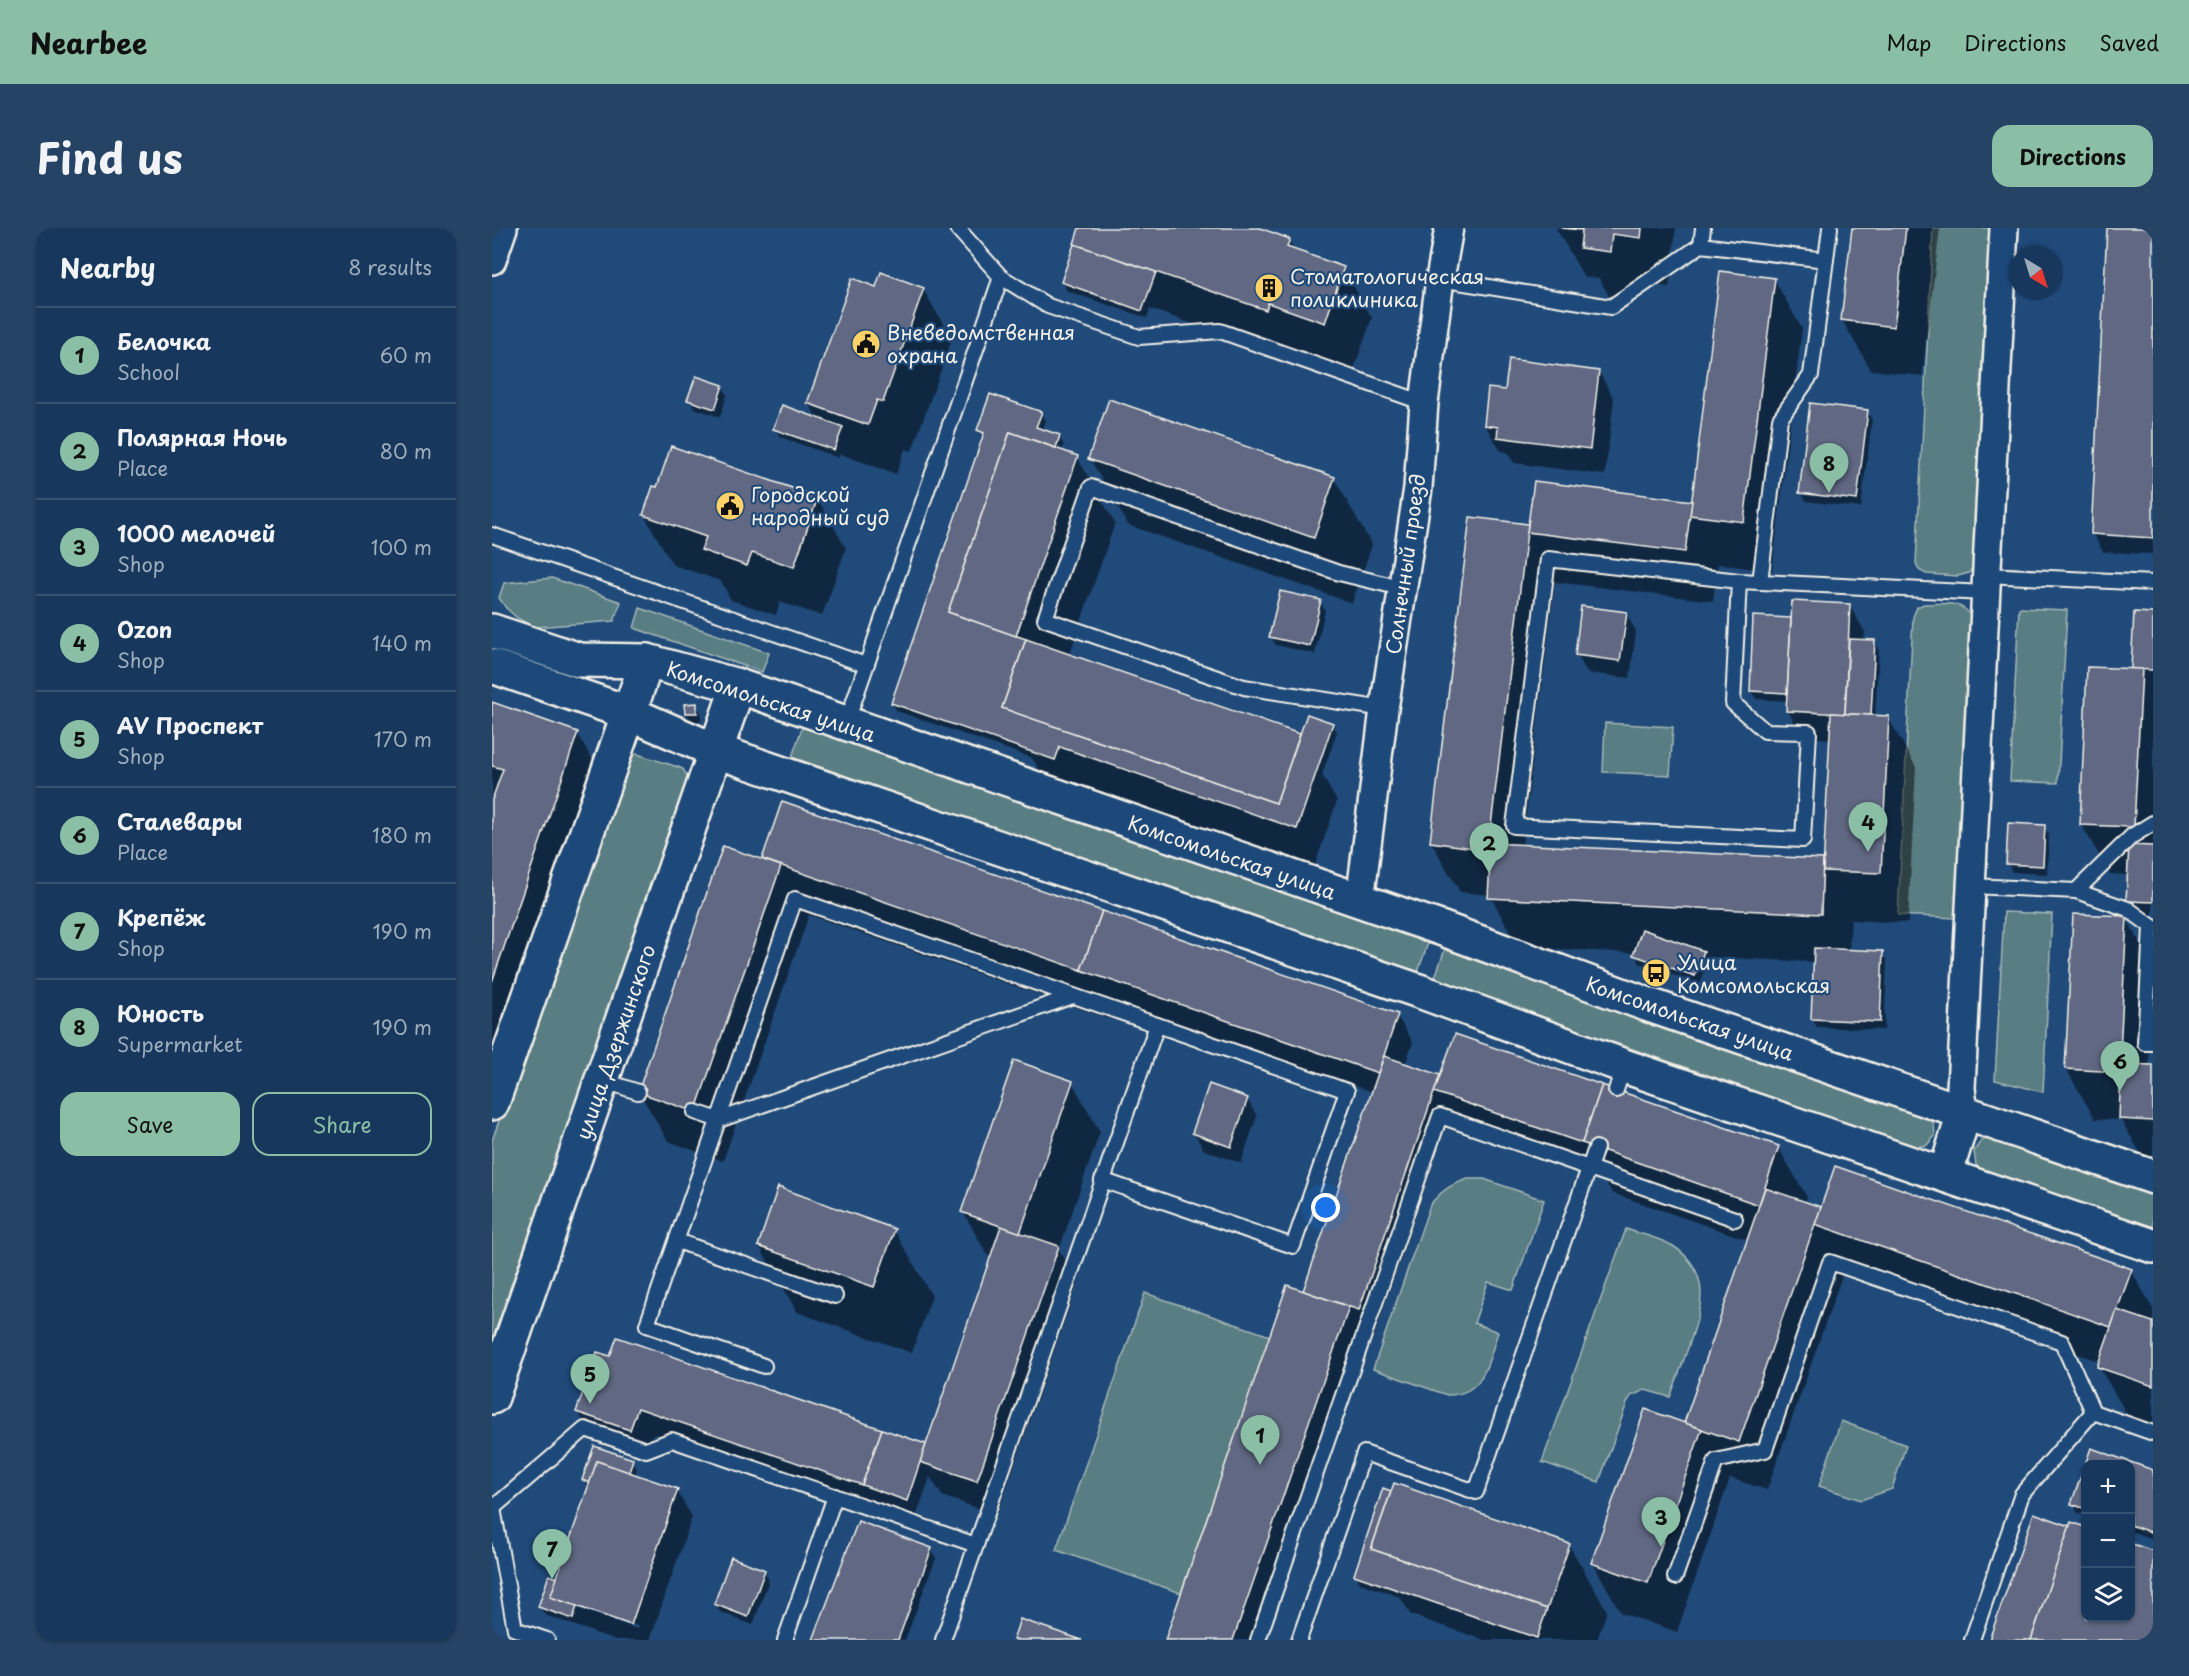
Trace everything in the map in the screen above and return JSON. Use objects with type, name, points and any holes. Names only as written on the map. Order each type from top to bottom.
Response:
[{"type":"street","points":[[492,260],[503,228]]},
{"type":"street","name":"Солнечный проезд","points":[[1360,901],[1384,709],[1418,488],[1424,403],[1449,228]]},
{"type":"street","points":[[1945,1175],[1964,1114],[1960,1088],[2004,228]]},
{"type":"street","name":"Комсомольская улица","points":[[492,631],[579,660],[647,661],[738,686],[1360,901],[1646,1004],[2153,1177]]},
{"type":"street","points":[[492,1103],[497,1071],[647,661]]},
{"type":"street","points":[[492,666],[629,713],[716,751],[1422,992],[1620,1078],[1945,1175],[2153,1246]]},
{"type":"street","name":"улица Дзержинского","points":[[492,1396],[738,686]]},
{"type":"lane","points":[[957,228],[1001,277],[1048,306],[1139,337],[1220,330],[1424,403]]},
{"type":"lane","points":[[1701,245],[1703,228]]},
{"type":"lane","points":[[1760,582],[1780,419],[1811,375],[1830,228]]},
{"type":"lane","points":[[1440,279],[1611,307],[1701,245],[1826,261]]},
{"type":"lane","points":[[846,724],[1001,277]]},
{"type":"lane","points":[[1384,709],[1244,687],[1045,619],[1091,487],[1339,573],[1401,588]]},
{"type":"lane","points":[[492,535],[866,665]]},
{"type":"lane","points":[[1739,581],[1732,704],[1765,730],[1809,732],[1803,840],[1514,826],[1548,559],[1760,582],[2153,583]]},
{"type":"lane","points":[[2076,891],[2132,836],[2153,823]]},
{"type":"lane","points":[[1971,886],[2076,891],[2128,909],[2152,926],[2145,1043],[2153,1043]]},
{"type":"lane","points":[[764,1366],[647,1325],[795,899],[1347,1091],[1293,1246],[1100,1186]]},
{"type":"lane","points":[[695,1112],[719,1120],[1072,996]]},
{"type":"lane","points":[[943,1640],[1157,1025]]},
{"type":"lane","points":[[602,1080],[638,1092]]},
{"type":"lane","points":[[1258,1640],[1440,1116],[1735,1218]]},
{"type":"lane","points":[[1299,1640],[1364,1453],[1476,1492],[1596,1148]]},
{"type":"lane","points":[[677,1241],[836,1296]]},
{"type":"lane","points":[[1675,1577],[1716,1461],[1765,1449],[1830,1262],[2062,1342],[2093,1412],[2153,1433]]},
{"type":"lane","points":[[1971,1640],[2022,1494],[2093,1412]]},
{"type":"lane","points":[[547,1640],[515,1629],[493,1508],[585,1429],[646,1450],[672,1440],[976,1545]]},
{"type":"lane","points":[[785,1640],[835,1496]]},
{"type":"green space","points":[[1933,228],[1990,228],[1973,566],[1969,573],[1958,576],[1926,574],[1919,570],[1916,563]]},
{"type":"green space","points":[[552,578],[621,602],[614,621],[535,627],[517,618],[499,598],[504,583]]},
{"type":"green space","points":[[1924,604],[1957,605],[1967,611],[1970,616],[1955,918],[1898,915],[1913,617],[1917,607]]},
{"type":"green space","points":[[640,608],[769,653],[762,672],[634,628]]},
{"type":"green space","points":[[2019,608],[2067,610],[2058,783],[2010,781]]},
{"type":"green space","points":[[1605,723],[1673,727],[1670,775],[1603,772]]},
{"type":"green space","points":[[803,725],[1428,943],[1417,975],[792,757]]},
{"type":"green space","points":[[637,754],[683,769],[689,779],[492,1356],[492,1141],[621,768],[629,756]]},
{"type":"green space","points":[[2004,912],[2052,914],[2043,1092],[1995,1080]]},
{"type":"green space","points":[[1445,949],[1926,1116],[1934,1124],[1935,1136],[1927,1145],[1915,1147],[1434,980]]},
{"type":"green space","points":[[1992,1139],[2153,1195],[2153,1229],[1980,1170],[1976,1165],[1974,1151],[1981,1141]]},
{"type":"green space","points":[[1468,1179],[1484,1179],[1544,1200],[1513,1290],[1488,1282],[1474,1323],[1498,1332],[1483,1374],[1470,1389],[1447,1395],[1373,1369],[1430,1205],[1447,1189]]},
{"type":"green space","points":[[1626,1229],[1668,1243],[1686,1256],[1699,1279],[1700,1304],[1694,1331],[1670,1397],[1645,1390],[1631,1396],[1599,1482],[1542,1462]]},
{"type":"green space","points":[[1145,1293],[1270,1336],[1181,1593],[1056,1550]]},
{"type":"green space","points":[[1841,1421],[1906,1445],[1892,1489],[1861,1500],[1819,1486]]},
{"type":"building","name":"Стоматологическая поликлиника","points":[[1079,228],[1260,228],[1290,239],[1287,247],[1344,267],[1325,323],[1268,303],[1266,310],[1074,244]]},
{"type":"building","points":[[1561,228],[1642,228],[1641,238],[1612,234],[1610,252],[1580,248],[1582,230]]},
{"type":"building","points":[[1852,228],[1906,228],[1894,327],[1841,320]]},
{"type":"building","points":[[2107,228],[2153,228],[2153,538],[2091,534]]},
{"type":"building","points":[[1074,244],[1156,272],[1142,311],[1061,282]]},
{"type":"building","points":[[1720,271],[1775,278],[1744,522],[1690,515]]},
{"type":"building","name":"Вневедомственная охрана","points":[[881,272],[924,288],[883,402],[877,400],[868,425],[807,403],[852,278],[876,287]]},
{"type":"building","points":[[1509,359],[1599,371],[1590,449],[1497,437],[1498,427],[1484,425],[1488,388],[1505,390]]},
{"type":"building","points":[[696,376],[723,385],[715,409],[687,400]]},
{"type":"building","points":[[990,394],[1042,412],[1036,427],[1060,435],[1056,448],[1010,432],[948,612],[1026,639],[1002,708],[1276,803],[1307,714],[1333,723],[1297,829],[1060,747],[1055,760],[891,703],[984,433],[977,430]]},
{"type":"building","points":[[1109,399],[1335,477],[1314,538],[1088,459]]},
{"type":"building","points":[[1810,403],[1868,410],[1857,500],[1799,493]]},
{"type":"building","points":[[782,405],[843,427],[834,450],[773,429]]},
{"type":"building","points":[[1010,432],[1078,456],[1016,636],[948,612]]},
{"type":"building","name":"Городской народный суд","points":[[671,446],[818,497],[794,567],[752,553],[747,566],[701,550],[706,537],[643,515],[653,486],[657,487]]},
{"type":"building","points":[[1534,481],[1692,501],[1685,552],[1527,532]]},
{"type":"building","points":[[1470,517],[1528,524],[1488,850],[1430,842]]},
{"type":"building","points":[[1280,591],[1321,600],[1310,646],[1269,637]]},
{"type":"building","points":[[1792,601],[1850,604],[1845,714],[1786,711]]},
{"type":"building","points":[[1581,606],[1627,612],[1620,661],[1575,655]]},
{"type":"building","points":[[2134,612],[2153,613],[2153,670],[2131,669]]},
{"type":"building","points":[[1753,616],[1791,618],[1787,693],[1750,691]]},
{"type":"building","points":[[1026,639],[1300,734],[1276,803],[1002,708]]},
{"type":"building","points":[[1849,639],[1875,640],[1871,715],[1845,714]]},
{"type":"building","points":[[2087,667],[2142,669],[2134,827],[2080,825]]},
{"type":"building","points":[[492,702],[578,732],[492,982],[492,800],[503,769],[492,766]]},
{"type":"building","points":[[697,703],[697,713],[685,713],[684,704]]},
{"type":"building","points":[[1831,713],[1889,716],[1881,873],[1823,871]]},
{"type":"building","points":[[782,801],[1102,911],[1081,970],[762,859]]},
{"type":"building","points":[[2008,823],[2045,825],[2043,866],[2006,864]]},
{"type":"building","points":[[1491,843],[1823,859],[1821,914],[1488,898]]},
{"type":"building","points":[[2129,845],[2153,846],[2153,902],[2126,901]]},
{"type":"building","points":[[723,846],[781,866],[695,1112],[638,1092]]},
{"type":"building","points":[[1102,911],[1398,1014],[1378,1073],[1081,970]]},
{"type":"building","points":[[2073,914],[2127,916],[2119,1072],[2065,1069]]},
{"type":"building","points":[[1642,929],[1704,951],[1695,976],[1633,955]]},
{"type":"building","points":[[1814,948],[1883,951],[1880,1022],[1811,1019]]},
{"type":"building","points":[[1455,1034],[1602,1085],[1582,1143],[1434,1092]]},
{"type":"building","points":[[1384,1056],[1440,1075],[1359,1310],[1303,1291]]},
{"type":"building","points":[[1014,1060],[1073,1081],[1020,1233],[961,1212]]},
{"type":"building","points":[[2121,1064],[2153,1065],[2153,1121],[2119,1119]]},
{"type":"building","points":[[1209,1084],[1248,1098],[1231,1147],[1192,1133]]},
{"type":"building","points":[[1602,1085],[1779,1146],[1759,1205],[1582,1143]]},
{"type":"building","points":[[1835,1166],[2132,1269],[2111,1327],[1815,1224]]},
{"type":"building","points":[[778,1187],[895,1229],[874,1287],[758,1246]]},
{"type":"building","points":[[1765,1188],[1821,1207],[1739,1442],[1684,1423]]},
{"type":"building","points":[[1001,1226],[1059,1246],[977,1481],[920,1462]]},
{"type":"building","points":[[1287,1285],[1349,1307],[1233,1640],[1165,1640]]},
{"type":"building","points":[[2117,1310],[2153,1322],[2153,1386],[2097,1367]]},
{"type":"building","points":[[617,1337],[882,1429],[862,1485],[638,1408],[630,1430],[576,1412],[597,1352],[610,1356]]},
{"type":"building","points":[[1645,1409],[1702,1429],[1648,1583],[1591,1563]]},
{"type":"building","points":[[882,1429],[926,1444],[907,1501],[862,1485]]},
{"type":"building","points":[[594,1446],[633,1459],[629,1473],[597,1461],[590,1483],[582,1480]]},
{"type":"building","points":[[2091,1448],[2125,1460],[2087,1460]]},
{"type":"building","points":[[597,1461],[678,1489],[631,1625],[550,1597]]},
{"type":"building","points":[[2135,1464],[2153,1470],[2153,1533],[2135,1527]]},
{"type":"building","points":[[2081,1476],[2081,1507],[2071,1504]]},
{"type":"building","points":[[1394,1483],[1570,1544],[1547,1609],[1371,1549]]},
{"type":"building","points":[[1383,1488],[1391,1491],[1371,1549],[1547,1609],[1537,1638],[1354,1575]]},
{"type":"building","points":[[2034,1513],[2070,1526],[2031,1640],[1989,1640]]},
{"type":"building","points":[[858,1521],[932,1548],[898,1640],[813,1640]]},
{"type":"building","points":[[2071,1522],[2081,1525],[2081,1622],[2135,1622],[2135,1545],[2153,1551],[2153,1640],[2031,1640]]},
{"type":"building","points":[[731,1557],[765,1570],[748,1617],[714,1604]]},
{"type":"building","points":[[549,1575],[557,1578],[550,1597],[577,1606],[573,1619],[538,1607]]},
{"type":"building","points":[[1020,1619],[1082,1640],[1013,1640]]},
{"type":"place","name":"Стоматологическая поликлиника","points":[[1269,288]]},
{"type":"place","name":"Вневедомственная охрана","points":[[866,344]]},
{"type":"place","name":"Юность","points":[[1829,493]]},
{"type":"place","name":"Городской народный суд","points":[[730,506]]},
{"type":"place","name":"Ozon","points":[[1868,852]]},
{"type":"place","name":"Полярная Ночь","points":[[1489,873]]},
{"type":"place","name":"Улица Комсомольская","points":[[1656,973]]},
{"type":"place","name":"Сталевары","points":[[2120,1091]]},
{"type":"place","name":"AV Проспект","points":[[590,1404]]},
{"type":"place","name":"Белочка","points":[[1260,1465]]},
{"type":"place","name":"1000 мелочей","points":[[1661,1547]]},
{"type":"place","name":"Крепёж","points":[[552,1579]]}]
